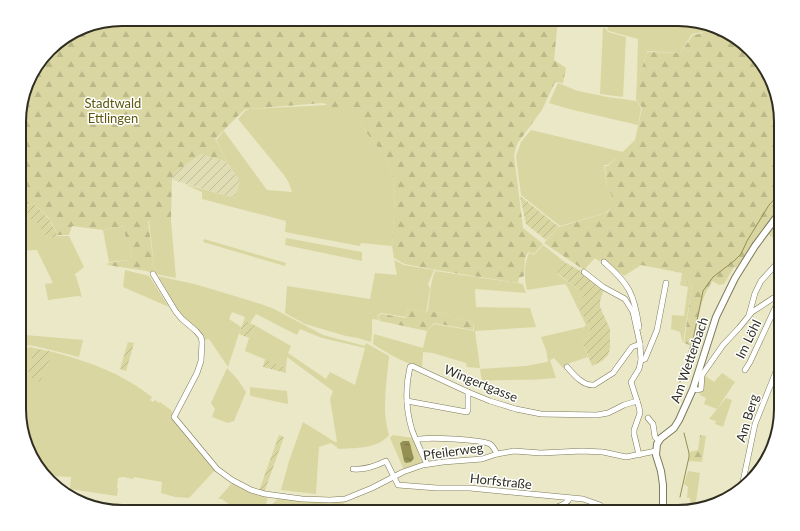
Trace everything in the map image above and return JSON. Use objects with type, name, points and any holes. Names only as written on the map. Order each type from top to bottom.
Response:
[{"type":"main road","name":"Am Wetterbach","points":[[659,440],[676,426],[693,389],[720,308],[735,278],[759,240],[774,220]]},
{"type":"main road","points":[[659,440],[656,451],[663,482],[663,505]]},
{"type":"street","points":[[604,262],[621,278],[633,297],[640,333],[637,334]]},
{"type":"street","points":[[749,316],[755,293],[761,281],[774,267]]},
{"type":"street","points":[[584,272],[603,287],[625,299],[629,303],[633,312],[640,344],[641,360],[639,369],[631,382],[640,413],[634,430],[639,455]]},
{"type":"street","name":"Pfeilerweg","points":[[152,274],[176,312],[196,331],[201,338],[203,351],[199,366],[193,383],[175,412],[174,417],[179,425],[217,469],[232,480],[257,492],[315,500],[345,499],[372,488],[393,477],[427,464],[482,459],[514,451],[541,453],[582,451],[603,452],[626,457],[656,451]]},
{"type":"street","points":[[641,360],[645,359],[657,330],[666,283]]},
{"type":"street","points":[[693,389],[701,389],[701,378],[721,347],[752,312],[774,297]]},
{"type":"street","name":"Im Löhl","points":[[745,370],[774,310]]},
{"type":"street","points":[[567,367],[583,382],[594,385],[613,373],[632,347],[640,344]]},
{"type":"street","name":"Wingertgasse","points":[[407,401],[407,380],[411,367],[468,392],[516,409],[550,414],[597,415],[608,414],[624,405],[637,401]]},
{"type":"street","name":"Am Berg","points":[[743,479],[755,424],[774,376]]},
{"type":"street","points":[[427,464],[412,430],[407,401],[467,412],[468,392]]},
{"type":"street","points":[[648,418],[653,424],[655,437],[659,440]]},
{"type":"street","points":[[417,440],[420,438],[439,438],[486,443],[491,445],[498,454]]},
{"type":"street","points":[[353,469],[368,468],[386,461],[393,477]]},
{"type":"street","name":"Horfstraße","points":[[393,477],[398,485],[437,488],[470,488],[589,501],[600,505]]},
{"type":"street","points":[[561,505],[566,503],[569,499]]},
{"type":"shaded area","points":[[201,154],[227,162],[240,181],[235,198],[173,180],[172,177],[178,170]]},
{"type":"green space","name":"Stadtwald Ettlingen","points":[[122,26],[557,26],[554,60],[566,68],[563,83],[555,82],[542,110],[517,144],[514,155],[523,228],[543,244],[534,254],[528,252],[525,259],[524,276],[519,278],[518,283],[405,264],[394,258],[392,246],[395,197],[392,172],[387,159],[355,118],[345,110],[333,108],[323,103],[244,110],[215,139],[227,162],[201,154],[178,170],[172,177],[171,221],[148,221],[155,274],[147,271],[107,265],[108,263],[130,260],[131,243],[126,240],[124,226],[103,230],[72,226],[69,235],[58,235],[49,218],[34,204],[26,204],[26,122],[29,97],[36,79],[46,63],[54,54],[74,39],[91,31]]},
{"type":"green space","points":[[609,26],[678,26],[704,29],[703,32],[692,34],[680,53],[647,51],[639,77],[637,78],[638,39],[609,31],[607,29]]},
{"type":"green space","points":[[603,28],[605,28],[608,32],[626,37],[623,97],[600,94]]},
{"type":"green space","points":[[704,29],[721,36],[746,54],[754,63],[767,85],[771,97],[774,116],[774,237],[773,238],[764,231],[737,268],[734,267],[724,284],[719,285],[713,281],[702,303],[692,346],[684,343],[692,284],[681,280],[682,273],[641,265],[624,276],[604,260],[599,261],[595,258],[584,270],[544,243],[559,227],[606,213],[611,208],[612,198],[610,191],[607,188],[605,166],[608,166],[635,140],[642,108],[636,99],[637,78],[639,77],[647,52],[680,53],[693,35],[703,33]]},
{"type":"green space","points":[[558,83],[578,91],[637,101],[641,108],[638,125],[549,103]]},
{"type":"green space","points":[[327,105],[345,110],[355,118],[387,159],[392,172],[395,197],[392,246],[361,243],[360,246],[285,232],[286,221],[202,199],[202,192],[184,184],[235,198],[240,181],[227,162],[216,140],[224,131],[267,190],[292,192],[284,175],[238,119],[245,111],[249,109]]},
{"type":"green space","points":[[531,130],[623,152],[608,165],[604,165],[607,188],[611,192],[613,203],[611,208],[605,213],[560,226],[521,195],[516,156],[521,142]]},
{"type":"green space","points":[[520,196],[559,227],[546,240],[526,224]]},
{"type":"green space","points":[[34,204],[49,219],[58,236],[48,239],[34,219],[28,219],[26,215],[26,205]]},
{"type":"green space","points":[[26,215],[28,219],[34,219],[48,239],[58,236],[69,236],[84,267],[74,275],[76,276],[82,297],[78,296],[48,300],[45,284],[53,283],[37,250],[26,251]]},
{"type":"green space","points":[[149,221],[171,221],[176,278],[155,274]]},
{"type":"green space","points":[[124,226],[126,240],[131,243],[130,260],[109,262],[103,230]]},
{"type":"green space","points":[[286,238],[362,252],[362,261],[285,245]]},
{"type":"green space","points":[[204,239],[286,263],[285,266],[203,242]]},
{"type":"green space","points":[[543,245],[566,263],[557,274],[579,290],[586,300],[590,336],[582,341],[588,357],[567,364],[563,368],[554,358],[550,360],[556,378],[482,381],[480,369],[526,366],[547,362],[546,350],[541,337],[584,327],[586,325],[565,284],[527,290],[525,271],[527,257],[529,253],[534,255]]},
{"type":"green space","points":[[394,260],[404,265],[434,270],[428,284],[430,289],[426,313],[408,309],[406,317],[381,313],[377,316],[379,320],[372,319],[371,342],[305,324],[285,313],[287,286],[370,299],[375,273],[397,275]]},
{"type":"green space","points":[[566,263],[579,270],[596,285],[604,289],[600,301],[600,307],[610,329],[610,348],[608,355],[602,361],[592,366],[582,341],[590,336],[589,325],[577,304],[585,299],[579,290],[557,273]]},
{"type":"green space","points":[[125,270],[149,276],[169,307],[123,287]]},
{"type":"green space","points":[[435,271],[523,284],[526,293],[475,289],[476,307],[530,308],[536,327],[474,331],[474,322],[428,310],[431,285]]},
{"type":"green space","points":[[158,276],[198,285],[261,304],[274,309],[323,335],[365,346],[366,343],[389,356],[385,415],[389,435],[379,443],[365,447],[338,449],[331,443],[319,447],[316,494],[281,490],[289,461],[303,422],[337,442],[330,399],[333,391],[287,357],[286,368],[245,351],[249,338],[256,326],[291,346],[288,353],[326,379],[330,372],[355,385],[365,348],[322,338],[300,329],[297,335],[256,314],[250,323],[244,320],[245,317],[232,312],[229,319],[241,327],[228,367],[209,339],[203,340],[183,318],[166,293],[167,291]]},
{"type":"green space","points":[[681,280],[692,284],[683,343],[680,332],[671,329],[672,315],[684,316],[688,287],[680,285]]},
{"type":"green space","points":[[408,309],[426,313],[428,310],[474,322],[473,330],[434,323],[427,331],[380,321],[378,316],[382,314],[406,318]]},
{"type":"green space","points":[[244,320],[256,326],[249,338],[239,334]]},
{"type":"green space","points":[[434,324],[475,331],[480,368],[467,367],[466,363],[433,353],[423,352],[422,368],[403,361],[373,344],[374,334],[423,348],[427,331]]},
{"type":"green space","points":[[26,335],[83,340],[79,357],[32,345],[27,346]]},
{"type":"green space","points":[[128,342],[134,343],[126,371],[120,369]]},
{"type":"green space","points":[[34,348],[27,376],[40,381],[53,352],[92,364],[129,381],[152,397],[150,400],[153,402],[155,400],[159,403],[160,402],[172,411],[172,416],[215,470],[189,498],[175,497],[161,493],[162,482],[134,477],[133,479],[123,477],[118,478],[117,496],[70,489],[71,477],[53,476],[42,462],[31,440],[26,409],[26,349]]},
{"type":"green space","points":[[34,348],[53,352],[40,382],[27,376]]},
{"type":"green space","points":[[265,359],[286,368],[286,373],[263,367]]},
{"type":"green space","points":[[227,368],[246,392],[234,421],[228,423],[212,417],[215,409],[211,403]]},
{"type":"green space","points":[[722,373],[735,382],[717,409],[704,404],[706,398],[700,395],[700,392],[703,389],[704,375],[714,382]]},
{"type":"green space","points":[[250,387],[287,391],[288,404],[251,396]]},
{"type":"green space","points":[[726,398],[732,400],[723,427],[715,424],[716,421],[709,419]]},
{"type":"green space","points":[[279,435],[284,437],[264,493],[259,491]]},
{"type":"green space","points":[[393,435],[413,438],[423,463],[404,470],[390,438]]},
{"type":"green space","points":[[700,435],[706,436],[702,462],[689,461],[690,452],[698,450]]},
{"type":"green space","points":[[688,471],[700,473],[696,503],[691,504],[690,498],[687,498],[688,487],[684,484]]},
{"type":"green space","points":[[232,483],[268,496],[266,505],[230,505],[222,499],[218,499]]},
{"type":"green space","points":[[279,498],[347,500],[342,505],[271,505]]},
{"type":"water","points":[[403,441],[409,441],[414,458],[411,462],[406,463],[404,461],[400,443]]},
{"type":"waterway","points":[[689,351],[693,340],[703,291],[713,277],[741,254],[747,241],[769,205],[774,200]]},
{"type":"waterway","points":[[680,382],[682,368]]},
{"type":"waterway","points":[[680,497],[689,457],[684,433]]}]
